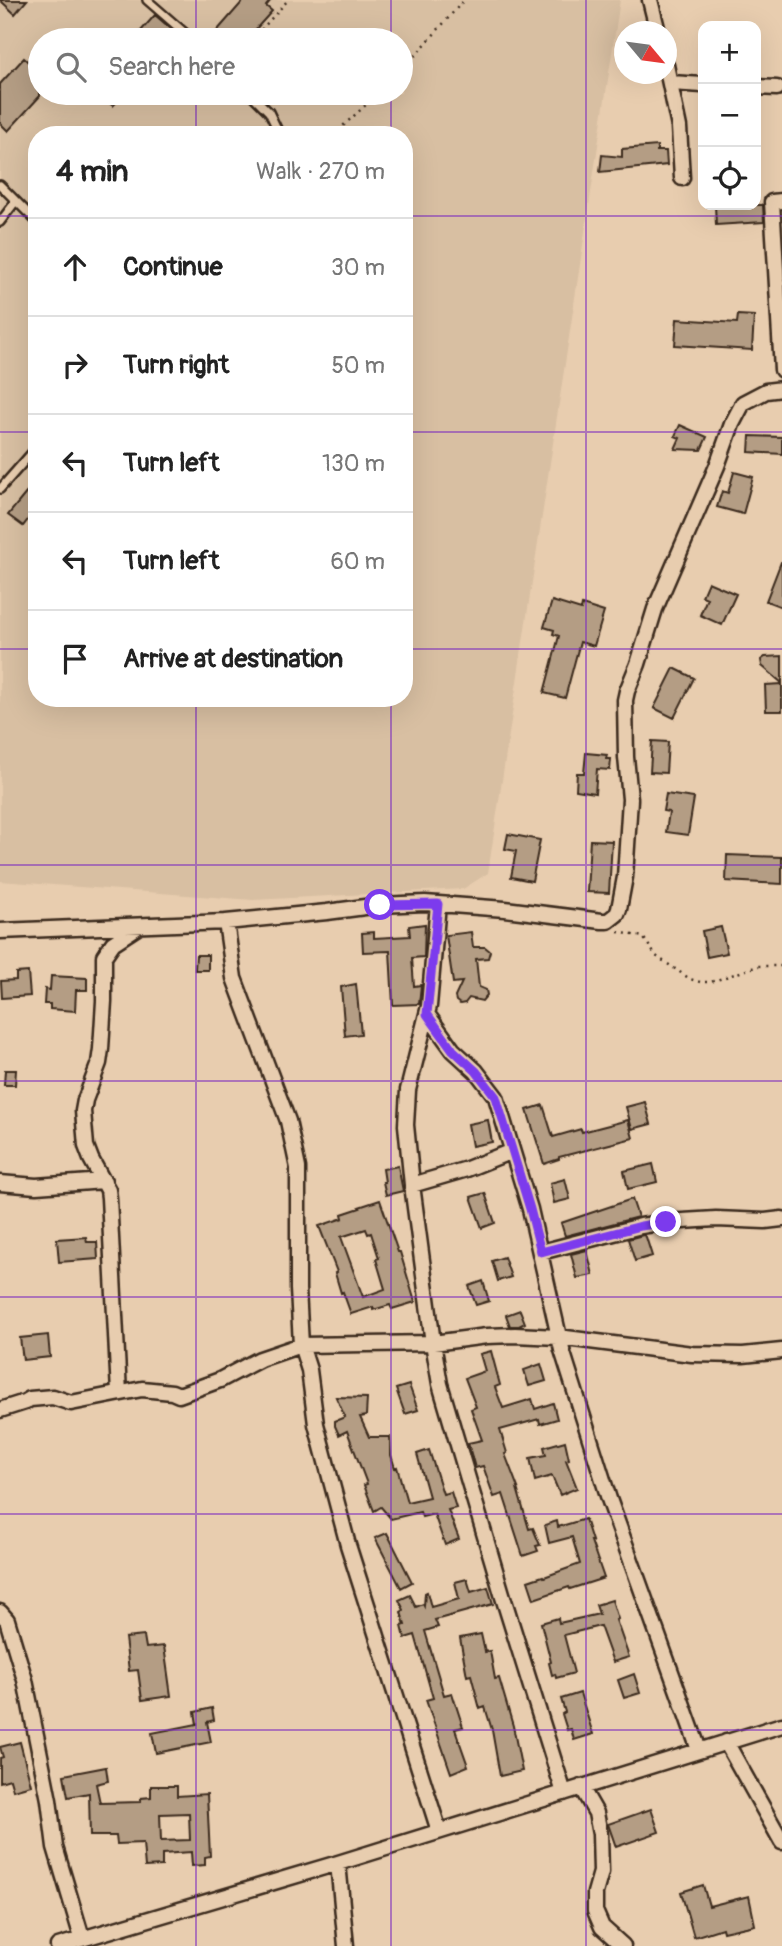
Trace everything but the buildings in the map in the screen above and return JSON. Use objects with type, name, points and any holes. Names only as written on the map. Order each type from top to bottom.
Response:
[{"type":"street","points":[[650,0],[655,21]]},
{"type":"street","points":[[677,83],[698,85]]},
{"type":"street","points":[[671,84],[679,127],[682,178]]},
{"type":"street","points":[[761,87],[777,89]]},
{"type":"street","points":[[782,201],[772,202],[782,370]]},
{"type":"street","points":[[0,931],[226,922],[380,905],[438,904],[608,921],[617,914],[625,877],[630,799],[626,758],[627,691],[655,610],[717,466],[732,424],[743,403],[766,391],[782,389]]},
{"type":"street","points":[[438,904],[427,1014],[412,1073],[405,1125],[433,1343],[440,1384],[564,1793]]},
{"type":"street","points":[[226,922],[234,978],[295,1145],[299,1168],[298,1289],[301,1345],[309,1370],[314,1416],[325,1464],[439,1831]]},
{"type":"street","points":[[119,1393],[109,1198],[104,1181],[86,1146],[83,1111],[101,1049],[104,956],[109,946],[141,926]]},
{"type":"street","points":[[427,1014],[453,1050],[476,1071],[496,1097],[530,1209],[558,1337],[609,1499],[699,1750]]},
{"type":"street","points":[[412,1185],[467,1169],[512,1151]]},
{"type":"street","points":[[0,1183],[36,1186],[104,1181]]},
{"type":"street","points":[[541,1252],[641,1226],[677,1221],[782,1219]]},
{"type":"street","points":[[0,1410],[30,1399],[53,1397],[71,1403],[142,1389],[180,1395],[301,1345],[433,1343],[515,1335],[558,1337],[692,1354],[743,1355],[782,1352]]},
{"type":"street","points":[[0,1612],[6,1620],[24,1680],[49,1800],[55,1847],[82,1938]]},
{"type":"street","points":[[58,1946],[338,1863],[782,1725]]},
{"type":"street","points":[[726,1742],[782,1842]]},
{"type":"street","points":[[581,1787],[596,1813],[600,1834],[601,1872],[595,1893],[595,1912],[601,1927],[623,1946]]},
{"type":"street","points":[[338,1863],[346,1946]]},
{"type":"lane","points":[[147,0],[179,28]]},
{"type":"lane","points":[[263,105],[270,112],[276,126]]},
{"type":"lane","points":[[0,185],[28,213]]},
{"type":"lane","points":[[0,222],[16,201]]},
{"type":"lane","points":[[0,489],[28,457]]},
{"type":"path","points":[[263,28],[288,0]]},
{"type":"path","points":[[413,58],[464,0]]},
{"type":"path","points":[[343,126],[366,105]]},
{"type":"path","points":[[602,920],[620,933],[643,937],[656,956],[690,979],[700,982],[711,982],[758,966],[782,966]]},
{"type":"shaded area","points":[[0,0],[620,0],[617,21],[614,21],[614,40],[488,873],[463,889],[253,900],[0,881]]},
{"type":"route","points":[[380,905],[438,904],[427,1014],[453,1050],[476,1071],[496,1097],[541,1252],[666,1222]]}]
